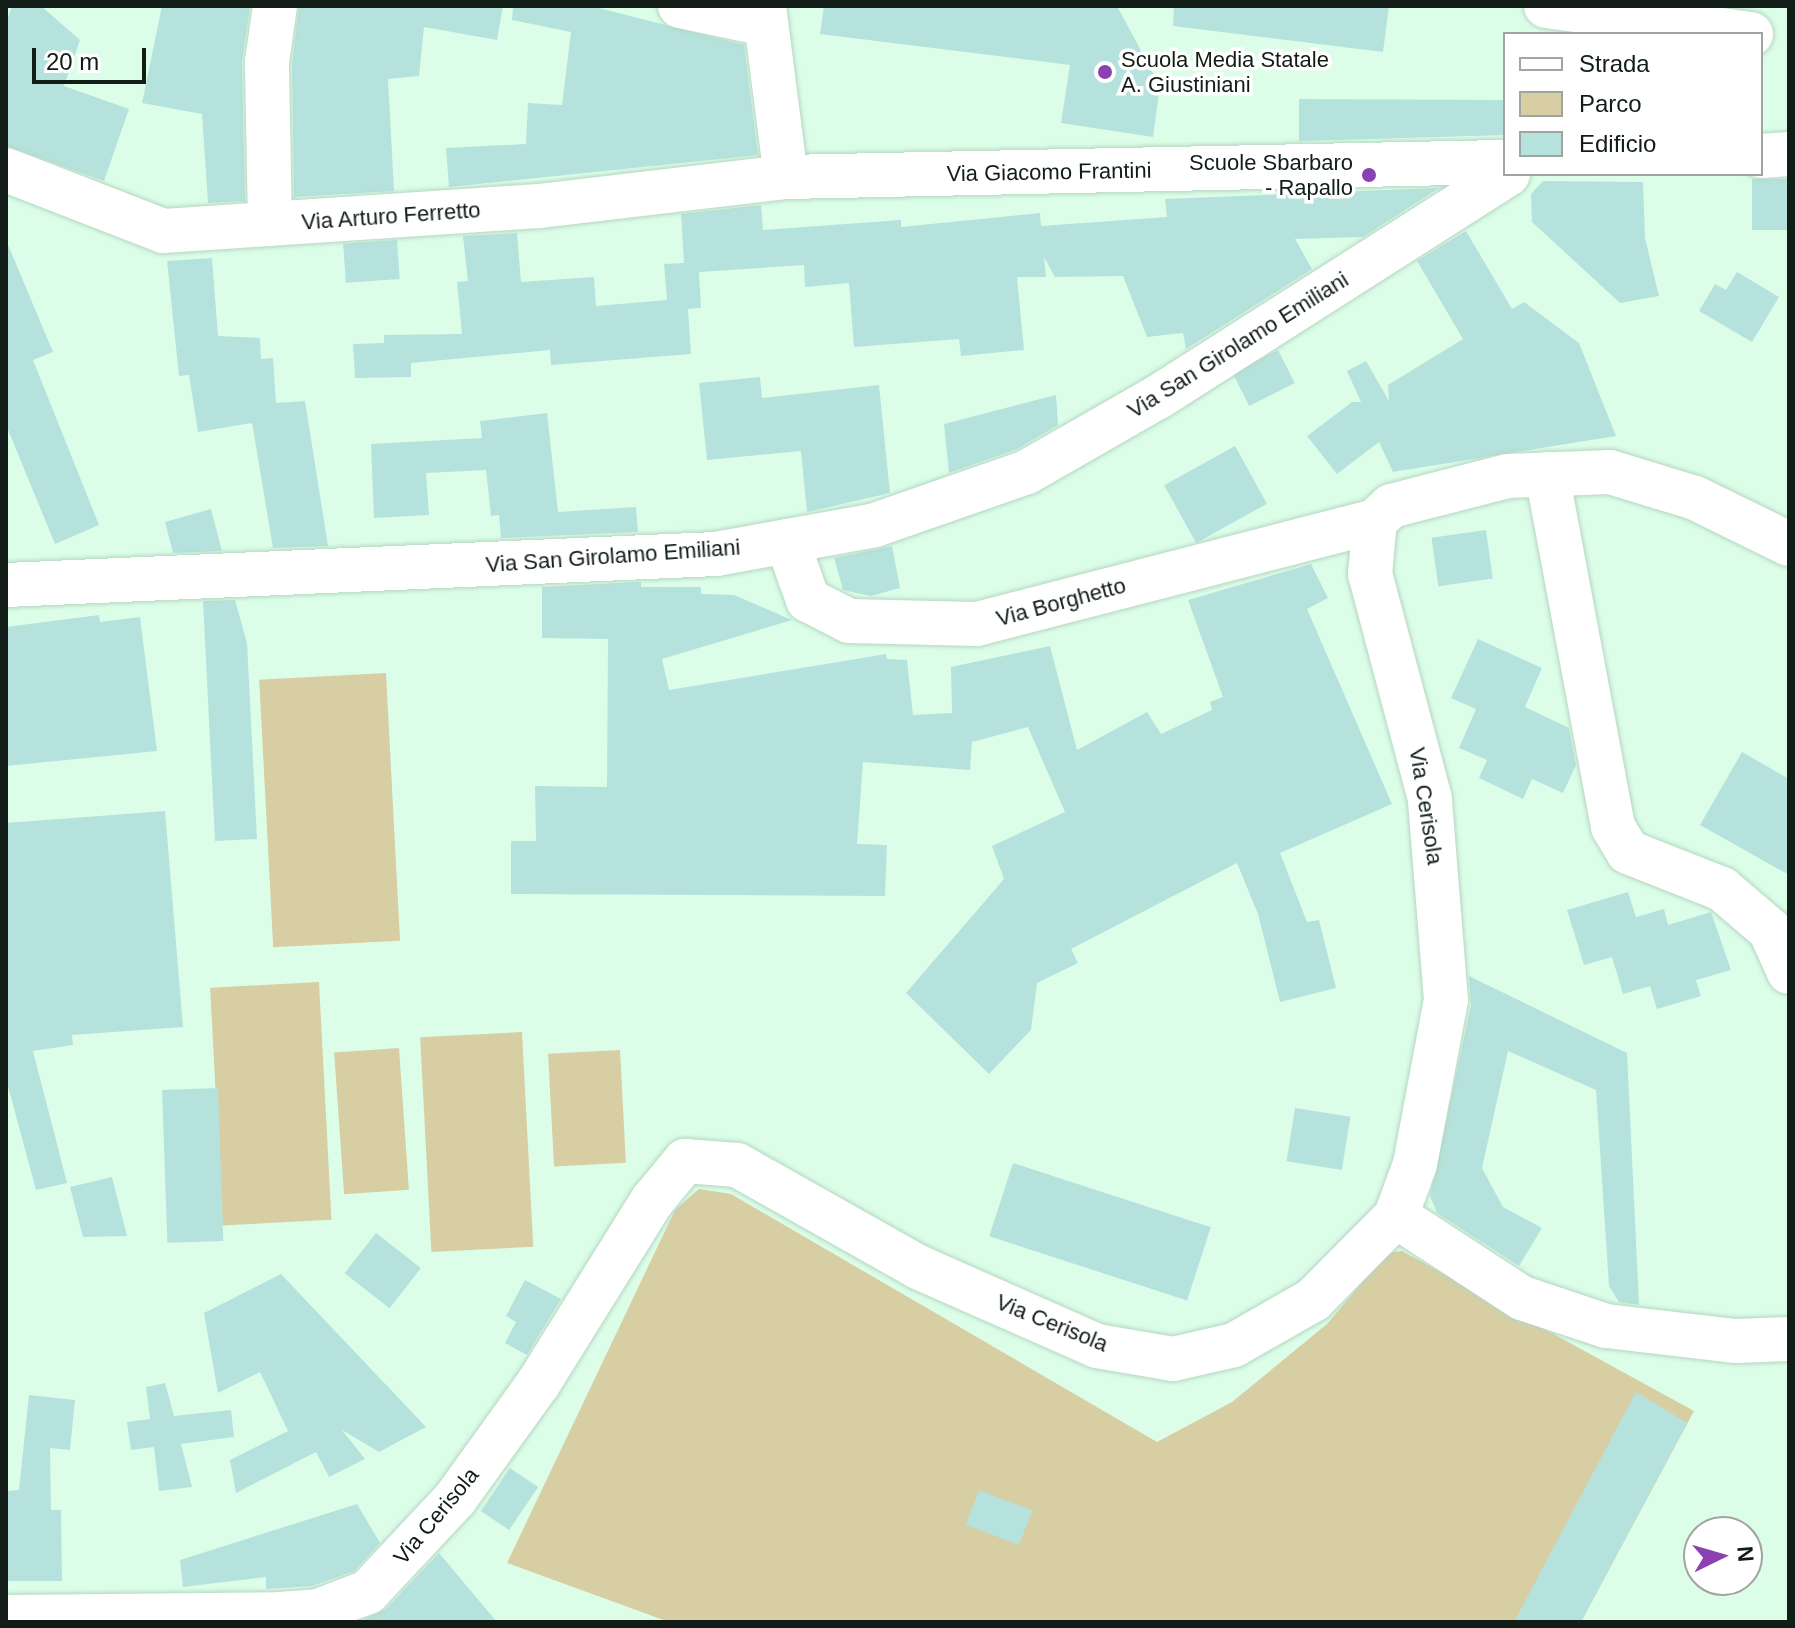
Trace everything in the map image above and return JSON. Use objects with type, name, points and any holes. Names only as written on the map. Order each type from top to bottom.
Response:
[{"type":"street","points":[[270,224],[267,62],[275,6]]},
{"type":"street","points":[[680,6],[764,15],[786,177]]},
{"type":"street","points":[[1546,6],[1729,32]]},
{"type":"street","points":[[1763,35],[1789,37]]},
{"type":"street","points":[[1763,156],[1789,154]]},
{"type":"street","name":"Via Giacomo Frantini","points":[[786,177],[1503,162]]},
{"type":"street","name":"Via Arturo Ferretto","points":[[6,170],[163,231],[539,206],[786,177]]},
{"type":"street","name":"Via San Girolamo Emiliani","points":[[6,585],[716,554],[875,525],[1027,472],[1158,397],[1505,176]]},
{"type":"street","points":[[1375,521],[1391,506],[1508,476],[1610,472],[1695,498],[1789,544]]},
{"type":"street","points":[[1547,474],[1613,827],[1628,852],[1722,889],[1770,930],[1789,972]]},
{"type":"street","name":"Via Borghetto","points":[[787,541],[808,600],[849,621],[898,626],[977,624],[1375,521]]},
{"type":"street","name":"Via Cerisola","points":[[6,1617],[279,1614],[318,1611],[368,1592],[455,1499],[538,1384],[652,1201],[685,1161],[737,1165],[918,1267],[1097,1346],[1173,1359],[1234,1345],[1313,1300],[1396,1216],[1415,1164],[1446,1000],[1430,799],[1370,574],[1375,521]]},
{"type":"street","points":[[1396,1216],[1522,1298],[1606,1326],[1736,1341],[1789,1339]]},
{"type":"green space","points":[[386,673],[400,941],[273,947],[259,680]]},
{"type":"green space","points":[[319,982],[331,1220],[223,1225],[210,988]]},
{"type":"green space","points":[[522,1032],[533,1247],[431,1252],[420,1037]]},
{"type":"green space","points":[[399,1048],[409,1190],[344,1194],[334,1053]]},
{"type":"green space","points":[[620,1050],[626,1163],[554,1167],[548,1054]]},
{"type":"green space","points":[[699,1189],[731,1194],[1157,1442],[1232,1402],[1327,1324],[1387,1253],[1402,1251],[1694,1411],[1581,1622],[669,1622],[507,1563],[675,1210]]},
{"type":"building","points":[[12,6],[41,6],[80,40],[64,86],[129,109],[104,181],[6,146],[6,23]]},
{"type":"building","points":[[162,6],[250,6],[242,62],[245,201],[208,203],[202,114],[142,103]]},
{"type":"building","points":[[299,6],[503,6],[497,40],[424,27],[419,76],[388,79],[394,191],[294,197],[292,64]]},
{"type":"building","points":[[513,6],[591,6],[744,45],[758,155],[449,187],[446,148],[526,144],[528,103],[562,105],[571,32],[512,20]]},
{"type":"building","name":"Scuola Media Statale A. Giustiniani","points":[[824,6],[1117,6],[1160,86],[1153,137],[1061,123],[1070,65],[820,34]]},
{"type":"building","points":[[1174,6],[1389,6],[1383,52],[1173,26]]},
{"type":"building","points":[[1299,99],[1503,100],[1503,135],[1299,141]]},
{"type":"building","points":[[1752,179],[1789,179],[1789,230],[1752,230]]},
{"type":"building","points":[[1543,181],[1643,182],[1645,238],[1659,296],[1620,303],[1532,222],[1531,194]]},
{"type":"building","points":[[1439,188],[1363,237],[1295,239],[1312,269],[1186,349],[1183,333],[1147,337],[1123,276],[1055,277],[1044,257],[1046,277],[1017,277],[1024,350],[961,356],[959,339],[854,347],[849,283],[805,287],[804,265],[699,272],[701,308],[688,309],[691,354],[551,365],[550,350],[411,363],[411,377],[355,378],[353,344],[384,343],[384,335],[462,334],[457,282],[468,281],[463,236],[517,233],[521,282],[594,277],[596,306],[667,300],[664,264],[684,263],[681,214],[761,205],[763,230],[901,220],[901,227],[1040,213],[1041,226],[1167,217],[1165,199]]},
{"type":"building","points":[[1466,231],[1512,309],[1524,302],[1579,343],[1616,436],[1393,472],[1379,442],[1337,474],[1307,436],[1352,402],[1361,402],[1347,371],[1366,361],[1389,401],[1388,385],[1463,339],[1417,261]]},
{"type":"building","points":[[6,240],[53,352],[33,360],[99,525],[55,544],[6,425]]},
{"type":"building","points":[[397,240],[400,279],[346,283],[343,244]]},
{"type":"building","points":[[212,258],[218,336],[260,338],[261,359],[273,358],[276,403],[305,401],[328,546],[273,548],[252,423],[198,432],[189,375],[179,376],[167,261]]},
{"type":"building","points":[[1737,272],[1779,297],[1752,342],[1699,311],[1715,284],[1726,290]]},
{"type":"building","points":[[1278,350],[1295,383],[1249,406],[1233,373]]},
{"type":"building","points":[[760,377],[762,398],[879,385],[890,493],[807,512],[801,451],[707,460],[699,383]]},
{"type":"building","points":[[1056,395],[1058,425],[1017,449],[949,473],[944,424]]},
{"type":"building","points":[[547,413],[558,512],[636,507],[638,532],[501,538],[499,515],[491,516],[486,470],[426,473],[429,515],[374,518],[371,444],[482,438],[480,421]]},
{"type":"building","points":[[1235,446],[1267,504],[1196,543],[1164,485]]},
{"type":"building","points":[[211,509],[222,551],[173,553],[165,522]]},
{"type":"building","points":[[1486,530],[1493,579],[1438,586],[1432,538]]},
{"type":"building","points":[[892,546],[900,588],[871,596],[843,590],[834,558]]},
{"type":"building","points":[[1311,564],[1328,598],[1307,609],[1392,804],[1280,853],[1307,922],[1319,920],[1336,988],[1280,1002],[1258,914],[1237,863],[1071,949],[1078,963],[1037,983],[1031,1030],[989,1074],[906,993],[1004,879],[992,846],[1065,812],[1028,727],[972,742],[970,770],[863,762],[857,844],[887,845],[885,896],[511,894],[511,841],[536,841],[535,786],[607,787],[608,639],[542,638],[542,587],[641,582],[641,587],[701,587],[701,594],[734,595],[792,620],[662,659],[669,690],[886,654],[887,659],[907,660],[913,715],[952,713],[951,667],[1050,646],[1077,750],[1147,712],[1161,734],[1212,710],[1210,702],[1223,697],[1188,600]]},
{"type":"building","points":[[235,600],[247,643],[257,839],[215,841],[203,601]]},
{"type":"building","points":[[99,615],[100,622],[140,617],[157,751],[6,766],[6,627]]},
{"type":"building","points":[[1478,639],[1542,668],[1525,707],[1569,728],[1576,765],[1563,793],[1532,779],[1523,799],[1479,778],[1487,760],[1459,748],[1476,709],[1451,698]]},
{"type":"building","points":[[1742,752],[1789,779],[1789,875],[1700,825]]},
{"type":"building","points":[[165,811],[183,1027],[72,1035],[73,1045],[33,1051],[67,1183],[36,1190],[6,1079],[6,823]]},
{"type":"building","points":[[1628,892],[1636,917],[1664,909],[1668,925],[1711,912],[1731,970],[1696,980],[1701,996],[1657,1009],[1650,986],[1623,994],[1612,957],[1584,965],[1567,910]]},
{"type":"building","points":[[1469,976],[1627,1053],[1639,1305],[1619,1302],[1609,1286],[1596,1090],[1508,1051],[1482,1168],[1503,1207],[1542,1228],[1519,1266],[1437,1213],[1430,1196],[1471,1005]]},
{"type":"building","points":[[218,1088],[223,1241],[167,1243],[162,1090]]},
{"type":"building","points":[[1295,1108],[1350,1117],[1342,1170],[1287,1161]]},
{"type":"building","points":[[1013,1163],[1211,1227],[1187,1301],[989,1236]]},
{"type":"building","points":[[112,1177],[127,1236],[83,1237],[70,1187]]},
{"type":"building","points":[[376,1233],[421,1268],[390,1308],[345,1273]]},
{"type":"building","points":[[281,1274],[426,1427],[379,1452],[342,1430],[365,1459],[329,1477],[316,1452],[236,1493],[230,1460],[288,1431],[260,1372],[218,1393],[204,1313]]},
{"type":"building","points":[[525,1280],[561,1299],[527,1355],[505,1343],[516,1322],[506,1316]]},
{"type":"building","points":[[165,1383],[174,1416],[231,1410],[234,1437],[181,1444],[192,1487],[159,1491],[154,1447],[131,1450],[127,1422],[150,1419],[146,1387]]},
{"type":"building","points":[[1636,1392],[1687,1423],[1581,1622],[1514,1622]]},
{"type":"building","points":[[29,1395],[75,1400],[70,1450],[50,1448],[51,1510],[61,1510],[62,1581],[6,1581],[6,1491],[19,1490]]},
{"type":"building","points":[[510,1468],[538,1487],[509,1530],[481,1511]]},
{"type":"building","points":[[979,1490],[1032,1510],[1019,1545],[966,1525]]},
{"type":"building","points":[[357,1504],[380,1543],[354,1571],[312,1586],[266,1589],[266,1577],[183,1587],[180,1560]]},
{"type":"building","points":[[439,1553],[497,1622],[359,1622],[386,1609]]},
{"type":"place","name":"Scuola Media Statale A. Giustiniani","points":[[1105,72]]},
{"type":"place","name":"Scuole Sbarbaro - Rapallo","points":[[1369,175]]}]
